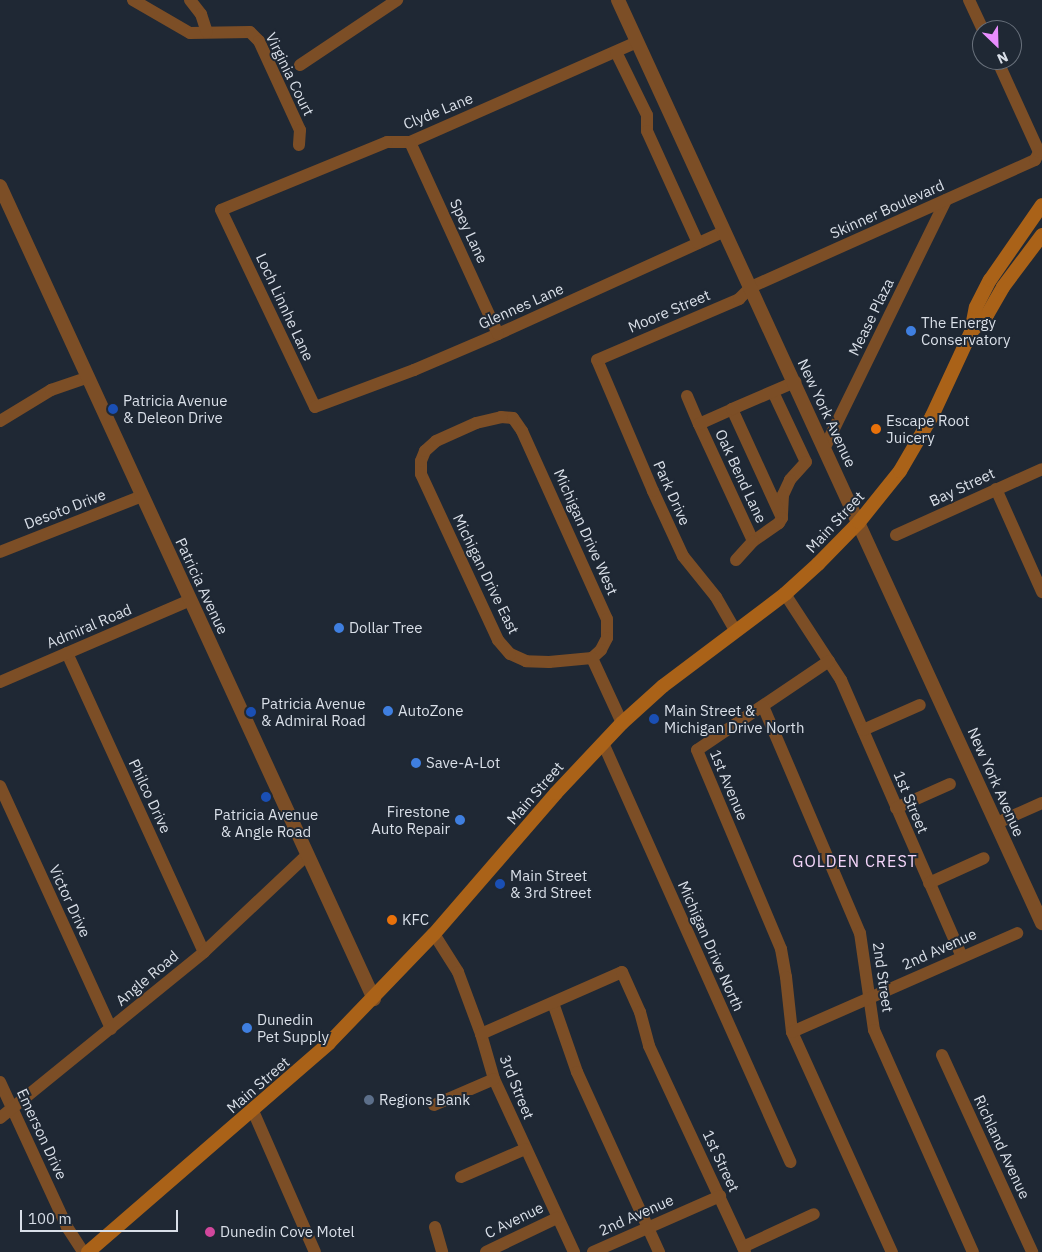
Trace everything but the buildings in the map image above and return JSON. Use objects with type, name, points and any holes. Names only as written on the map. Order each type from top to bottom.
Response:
[{"type":"main road","name":"Main Street","points":[[88,1252],[253,1111],[323,1049],[374,999],[434,934],[556,793],[622,724],[663,686],[785,594],[860,522],[900,471],[932,416],[971,332],[976,308],[990,280],[1042,205]]},
{"type":"main road","name":"Main Street","points":[[971,332],[988,315],[1003,288],[1042,235]]},
{"type":"street","name":"Virginia Court","points":[[133,0],[190,33],[250,32],[259,42],[300,130],[299,145]]},
{"type":"street","points":[[190,0],[201,14],[207,32]]},
{"type":"street","points":[[300,65],[397,0]]},
{"type":"street","name":"New York Avenue","points":[[618,0],[860,522],[1042,923]]},
{"type":"street","points":[[969,0],[978,20]]},
{"type":"street","name":"Clyde Lane","points":[[221,210],[387,142],[410,142],[637,42]]},
{"type":"street","points":[[616,52],[647,115],[647,131],[698,243]]},
{"type":"street","name":"Skinner Boulevard","points":[[751,287],[1035,160],[1039,152],[1002,70]]},
{"type":"street","name":"Spey Lane","points":[[410,142],[498,334]]},
{"type":"street","name":"Patricia Avenue","points":[[0,186],[374,999]]},
{"type":"street","name":"Mease Plaza","points":[[825,447],[946,200]]},
{"type":"street","name":"Loch Linnhe Lane","points":[[221,210],[315,408],[326,404]]},
{"type":"street","name":"Glennes Lane","points":[[326,404],[498,334],[726,231]]},
{"type":"street","name":"Moore Street","points":[[597,360],[739,299],[751,287]]},
{"type":"street","name":"Park Drive","points":[[597,360],[683,556],[716,597],[735,630]]},
{"type":"street","points":[[0,421],[50,390],[88,377]]},
{"type":"street","name":"Oak Bend Lane","points":[[699,424],[795,382]]},
{"type":"street","name":"Oak Bend Lane","points":[[736,560],[754,541],[779,523],[782,518],[783,495],[790,480],[806,462],[773,392]]},
{"type":"street","name":"Oak Bend Lane","points":[[687,396],[754,541]]},
{"type":"street","name":"Oak Bend Lane","points":[[732,410],[782,518]]},
{"type":"street","name":"Michigan Drive West","points":[[421,474],[421,461],[425,451],[436,441],[476,423],[500,417],[513,418],[522,431],[607,619],[607,638],[601,650],[592,658]]},
{"type":"street","name":"Bay Street","points":[[896,535],[1042,469]]},
{"type":"street","name":"Michigan Drive East","points":[[421,474],[498,640],[510,654],[526,661],[592,658]]},
{"type":"street","points":[[996,489],[1042,592]]},
{"type":"street","name":"Desoto Drive","points":[[0,552],[142,496]]},
{"type":"street","points":[[785,594],[829,661]]},
{"type":"street","name":"Admiral Road","points":[[0,682],[190,600]]},
{"type":"street","name":"Philco Drive","points":[[67,653],[204,952]]},
{"type":"street","points":[[592,658],[622,724]]},
{"type":"street","name":"1st Avenue","points":[[792,1032],[786,977],[780,950],[696,750],[829,661]]},
{"type":"street","name":"1st Street","points":[[829,661],[842,680],[962,957]]},
{"type":"street","points":[[863,730],[920,705]]},
{"type":"street","name":"2nd Street","points":[[763,706],[860,933],[874,1030],[886,1061],[973,1252]]},
{"type":"street","name":"Michigan Drive North","points":[[603,743],[790,1162]]},
{"type":"street","points":[[896,808],[950,784]]},
{"type":"street","name":"Victor Drive","points":[[0,786],[111,1029]]},
{"type":"street","points":[[997,823],[1042,803]]},
{"type":"street","name":"Angle Road","points":[[0,1118],[204,952],[308,855]]},
{"type":"street","points":[[929,883],[984,858]]},
{"type":"street","name":"2nd Avenue","points":[[792,1032],[1016,933]]},
{"type":"street","name":"3rd Street","points":[[434,934],[458,972],[481,1034],[494,1079],[574,1252]]},
{"type":"street","name":"1st Street","points":[[553,1003],[622,972],[640,1012],[649,1046],[744,1249]]},
{"type":"street","points":[[481,1034],[553,1003],[577,1072],[659,1252]]},
{"type":"street","points":[[792,1032],[892,1252]]},
{"type":"street","name":"Richland Avenue","points":[[942,1054],[1032,1252]]},
{"type":"street","points":[[434,1105],[494,1079]]},
{"type":"street","name":"Emerson Drive","points":[[0,1082],[67,1227],[83,1252]]},
{"type":"street","points":[[253,1111],[315,1252]]},
{"type":"street","points":[[461,1177],[525,1149]]},
{"type":"street","name":"2nd Avenue","points":[[593,1252],[720,1196]]},
{"type":"street","points":[[744,1249],[814,1214]]},
{"type":"street","name":"C Avenue","points":[[486,1252],[557,1218]]},
{"type":"street","points":[[435,1227],[442,1252]]},
{"type":"place","name":"The Energy Conservatory","points":[[911,331]]},
{"type":"place","name":"Patricia Avenue & Deleon Drive","points":[[113,409]]},
{"type":"place","name":"Escape Root Juicery","points":[[876,429]]},
{"type":"place","name":"Dollar Tree","points":[[339,628]]},
{"type":"place","name":"AutoZone","points":[[388,711]]},
{"type":"place","name":"Patricia Avenue & Admiral Road","points":[[251,712]]},
{"type":"place","name":"Main Street & Michigan Drive North","points":[[654,719]]},
{"type":"place","name":"Save-A-Lot","points":[[416,763]]},
{"type":"place","name":"Patricia Avenue & Angle Road","points":[[266,797]]},
{"type":"place","name":"Firestone Auto Repair","points":[[460,820]]},
{"type":"place","name":"Main Street & 3rd Street","points":[[500,884]]},
{"type":"place","name":"KFC","points":[[392,920]]},
{"type":"place","name":"Dunedin Pet Supply","points":[[247,1028]]},
{"type":"place","name":"Regions Bank","points":[[369,1100]]},
{"type":"place","name":"Dunedin Cove Motel","points":[[210,1232]]},
{"type":"district","name":"GOLDEN CREST","points":[[855,861]]}]
